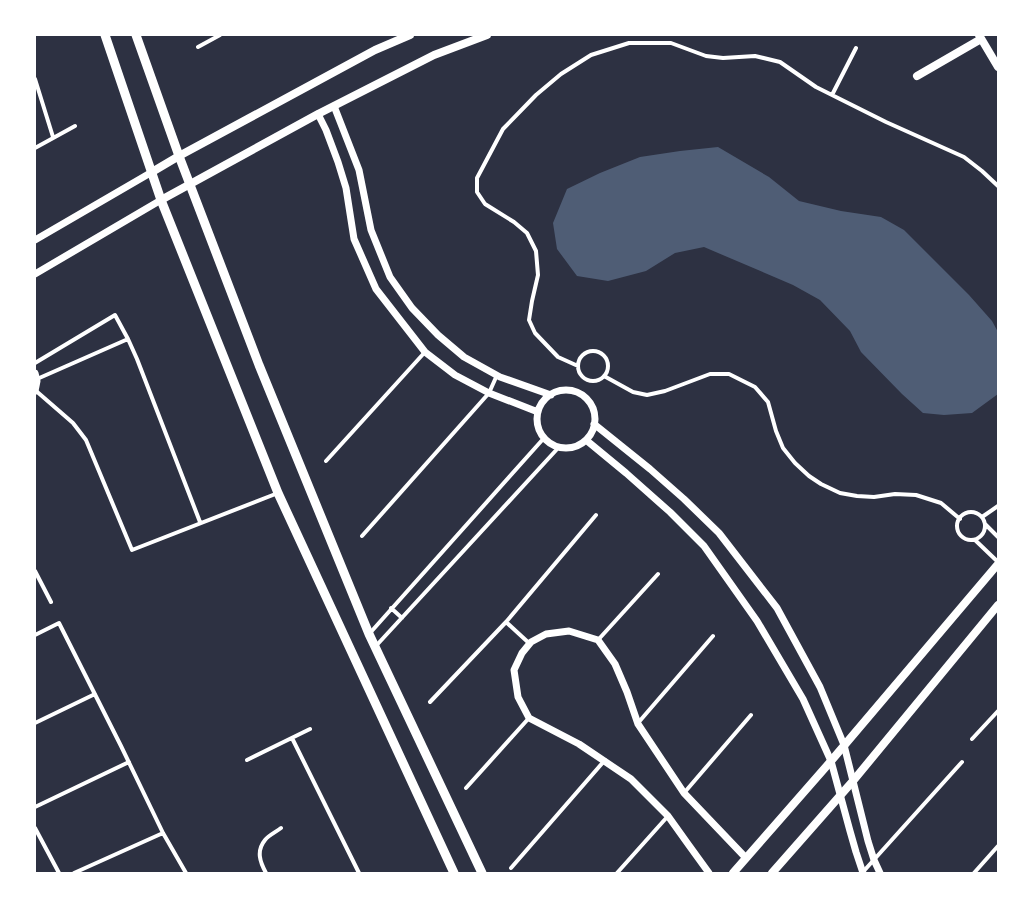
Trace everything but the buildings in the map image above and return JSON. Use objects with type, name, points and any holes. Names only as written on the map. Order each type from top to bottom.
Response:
[{"type":"main road","points":[[105,35],[161,200],[278,492],[454,873]]},
{"type":"main road","points":[[136,35],[179,156],[260,365],[369,634],[482,873]]},
{"type":"main road","points":[[152,172],[375,50],[410,35]]},
{"type":"main road","points":[[161,200],[318,114],[434,54],[487,35]]},
{"type":"main road","points":[[917,76],[980,37],[998,67]]},
{"type":"main road","points":[[733,873],[831,761],[998,563]]},
{"type":"main road","points":[[772,873],[853,781],[998,605]]},
{"type":"street","points":[[198,47],[220,35]]},
{"type":"street","points":[[578,366],[558,357],[535,333],[529,320],[538,275],[536,250],[527,234],[514,222],[485,204],[476,192],[477,178],[503,129],[536,95],[561,74],[591,55],[629,43],[671,43],[706,56],[723,58],[754,56],[780,62],[816,87],[886,122],[964,157],[982,170],[998,186]]},
{"type":"street","points":[[832,95],[856,48]]},
{"type":"street","points":[[35,79],[53,137]]},
{"type":"street","points":[[334,106],[359,170],[371,230],[390,276],[412,308],[438,335],[464,357],[497,375],[551,395]]},
{"type":"street","points":[[318,114],[331,143],[346,188],[354,239],[376,289],[425,352],[455,375],[489,393],[538,412]]},
{"type":"street","points":[[35,148],[75,126]]},
{"type":"street","points":[[35,240],[152,172]]},
{"type":"street","points":[[35,274],[161,200]]},
{"type":"street","points":[[35,363],[115,315],[137,359],[200,522]]},
{"type":"street","points":[[128,339],[36,376],[35,391],[73,423],[86,440],[132,550],[278,492]]},
{"type":"street","points":[[326,461],[425,352]]},
{"type":"street","points":[[589,352],[599,352],[606,358],[608,363],[607,372],[604,376],[595,381],[585,379],[579,371],[578,366],[581,357],[589,352]]},
{"type":"street","points":[[604,376],[633,392],[647,395],[665,391],[710,374],[728,374],[755,387],[768,402],[776,431],[783,448],[795,463],[809,476],[821,484],[840,493],[857,496],[874,497],[895,494],[916,495],[941,503],[960,518]]},
{"type":"street","points":[[362,536],[489,393],[497,375]]},
{"type":"street","points":[[569,390],[586,398],[592,406],[595,415],[592,432],[586,440],[569,448],[551,444],[544,438],[540,430],[538,412],[545,399],[551,395],[560,391],[569,390]]},
{"type":"street","points":[[594,424],[650,469],[719,533],[777,608],[820,687],[844,745],[868,841],[880,873]]},
{"type":"street","points":[[369,634],[544,438]]},
{"type":"street","points":[[586,440],[670,512],[704,546],[757,620],[803,698],[831,761],[863,873]]},
{"type":"street","points":[[375,648],[559,447]]},
{"type":"street","points":[[982,517],[998,506]]},
{"type":"street","points":[[985,524],[981,537],[974,540],[966,540],[960,535],[957,526],[960,518],[964,514],[971,512],[982,517],[985,524],[998,537]]},
{"type":"street","points":[[430,702],[506,622],[596,515]]},
{"type":"street","points":[[974,540],[998,563]]},
{"type":"street","points":[[35,571],[51,602]]},
{"type":"street","points":[[598,640],[658,574]]},
{"type":"street","points":[[391,608],[402,618]]},
{"type":"street","points":[[506,622],[530,644]]},
{"type":"street","points":[[35,635],[59,623],[163,833],[186,873]]},
{"type":"street","points":[[709,873],[668,816],[631,778],[579,744],[529,718],[518,697],[514,670],[522,653],[531,642],[546,634],[569,631],[598,640],[616,664],[638,724],[684,793],[746,858]]},
{"type":"street","points":[[638,724],[713,636]]},
{"type":"street","points":[[35,723],[95,694]]},
{"type":"street","points":[[972,739],[998,711]]},
{"type":"street","points":[[684,793],[751,715]]},
{"type":"street","points":[[466,788],[529,718]]},
{"type":"street","points":[[247,760],[310,729]]},
{"type":"street","points":[[292,738],[359,873]]},
{"type":"street","points":[[511,868],[605,760]]},
{"type":"street","points":[[35,807],[129,762]]},
{"type":"street","points":[[863,873],[962,762]]},
{"type":"street","points":[[618,873],[668,816]]},
{"type":"street","points":[[35,828],[59,873]]},
{"type":"street","points":[[266,873],[262,865],[259,852],[265,840],[281,828]]},
{"type":"street","points":[[74,873],[163,833]]},
{"type":"street","points":[[974,873],[998,846]]},
{"type":"water","points":[[718,147],[769,177],[799,201],[841,211],[881,217],[904,230],[969,295],[992,321],[998,332],[998,394],[972,413],[944,415],[923,413],[861,352],[850,331],[820,300],[793,285],[704,247],[675,253],[646,271],[608,281],[577,276],[557,249],[553,223],[567,189],[600,173],[640,157]]}]
